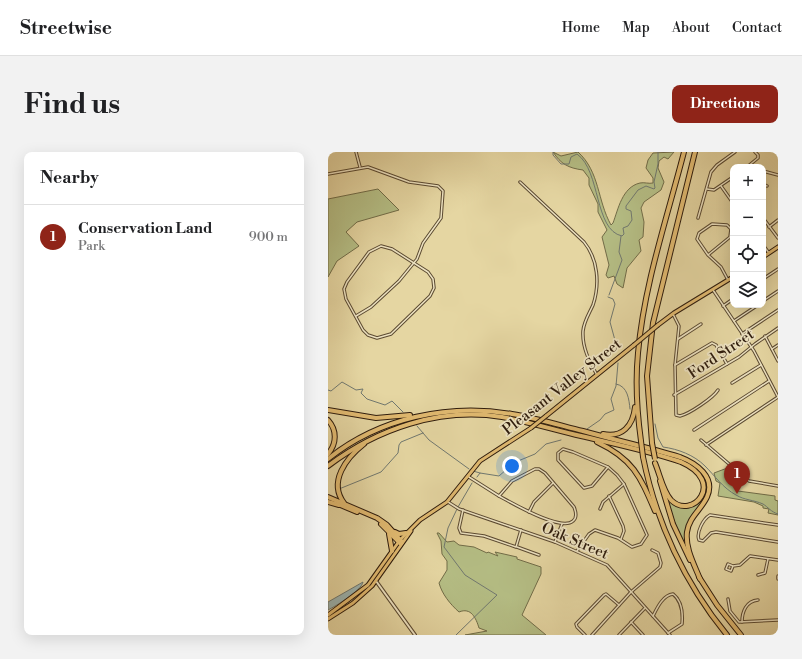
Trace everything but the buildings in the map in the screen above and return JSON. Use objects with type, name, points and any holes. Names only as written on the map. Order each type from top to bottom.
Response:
[{"type":"highway","points":[[567,427],[606,435],[622,432],[628,427],[633,418],[638,355],[645,304],[684,152]]},
{"type":"highway","points":[[695,152],[653,323],[647,382],[652,443],[655,461],[672,519],[684,549],[700,579],[717,605],[741,635]]},
{"type":"highway","points":[[636,393],[643,457],[662,524]]},
{"type":"highway","points":[[328,410],[382,418],[460,410],[490,411],[521,415],[680,457],[690,461],[702,470],[708,481],[708,495],[693,516],[687,533],[690,554],[700,579]]},
{"type":"highway","points":[[328,459],[354,441],[380,428],[407,419],[433,413]]},
{"type":"highway","points":[[328,466],[351,449],[386,432],[425,420],[477,415],[524,421],[676,460],[690,466],[699,474],[704,484],[704,491],[699,500],[688,506],[681,506],[672,501],[666,492],[655,461]]},
{"type":"highway","points":[[328,420],[332,425],[335,436],[334,444],[328,454]]},
{"type":"highway","points":[[336,468],[357,449],[386,432]]},
{"type":"highway","points":[[590,438],[615,451],[631,464],[638,474],[676,557],[691,583],[727,635]]},
{"type":"highway","points":[[333,492],[345,505],[374,519],[386,528],[400,542]]},
{"type":"highway","points":[[328,499],[377,518],[392,531],[400,542]]},
{"type":"highway","points":[[386,528],[390,538],[392,551]]},
{"type":"highway","points":[[392,531],[399,534],[406,533]]},
{"type":"main road","points":[[766,255],[778,247]]},
{"type":"main road","name":"Pleasant Valley Street","points":[[328,619],[358,599],[374,580],[406,533],[447,502],[467,476],[486,456],[531,428],[672,314],[728,280]]},
{"type":"main road","name":"Pleasant Valley Street","points":[[328,615],[374,580],[392,551],[414,526]]},
{"type":"street","points":[[356,152],[361,168]]},
{"type":"street","points":[[698,218],[713,169],[735,152]]},
{"type":"street","points":[[751,164],[758,158],[758,154],[755,152]]},
{"type":"street","points":[[328,174],[361,168],[371,168],[410,182],[432,185],[443,190],[440,220],[423,243],[420,254],[414,263],[404,276],[375,304],[356,316]]},
{"type":"street","points":[[766,172],[778,175]]},
{"type":"street","points":[[706,189],[714,189],[730,178]]},
{"type":"street","points":[[520,182],[582,241],[592,253],[596,267],[596,287],[593,304],[585,322],[583,336],[586,352],[597,375]]},
{"type":"street","points":[[721,186],[731,200]]},
{"type":"street","points":[[769,226],[778,220]]},
{"type":"street","points":[[766,222],[778,238]]},
{"type":"street","points":[[708,255],[730,237],[731,229],[727,225],[712,224],[699,233],[697,239],[708,255],[721,267],[728,280]]},
{"type":"street","points":[[388,246],[414,263],[431,275],[434,282],[434,290],[391,334],[380,338],[370,336],[363,330],[344,295],[344,287],[371,249],[388,246]]},
{"type":"street","points":[[766,249],[769,253]]},
{"type":"street","points":[[766,277],[778,269]]},
{"type":"street","points":[[706,445],[778,397],[751,347],[712,289]]},
{"type":"street","points":[[766,300],[778,291]]},
{"type":"street","points":[[723,306],[730,301]]},
{"type":"street","points":[[734,321],[754,308]]},
{"type":"street","points":[[742,334],[778,310]]},
{"type":"street","points":[[672,314],[679,324],[674,395],[677,416],[686,414],[714,395],[718,390]]},
{"type":"street","points":[[678,339],[701,324]]},
{"type":"street","name":"Ford Street","points":[[674,395],[728,364],[778,328]]},
{"type":"street","points":[[765,336],[778,361]]},
{"type":"street","points":[[675,365],[712,343],[716,345],[728,364]]},
{"type":"street","points":[[772,349],[778,345]]},
{"type":"street","points":[[732,383],[761,365]]},
{"type":"street","points":[[694,430],[769,381]]},
{"type":"street","points":[[701,440],[749,481],[778,486]]},
{"type":"street","points":[[577,551],[585,538],[593,531],[601,531],[621,539],[629,546],[634,547],[641,544],[647,536],[624,484],[617,475],[608,467],[566,449],[561,450],[558,453],[560,463],[585,488],[592,486],[608,467]]},
{"type":"street","points":[[467,476],[499,496],[529,512],[562,524],[568,524],[574,521],[575,510],[543,472],[535,470],[512,481],[499,496]]},
{"type":"street","points":[[529,512],[534,502],[553,483]]},
{"type":"street","points":[[600,509],[603,502],[624,484]]},
{"type":"street","points":[[609,496],[623,526],[624,531],[621,539]]},
{"type":"street","name":"Oak Street","points":[[447,502],[463,510],[555,542],[610,567],[669,634]]},
{"type":"street","points":[[463,510],[459,528],[461,533],[484,536],[539,555]]},
{"type":"street","points":[[778,525],[713,514],[708,516],[701,526],[698,538],[700,541],[704,541],[711,533],[716,532],[778,542]]},
{"type":"street","points":[[555,542],[562,524]]},
{"type":"street","points":[[516,547],[521,530]]},
{"type":"street","points":[[592,635],[631,592],[661,565],[658,553],[652,550]]},
{"type":"street","points":[[733,566],[741,564],[748,557],[778,560]]},
{"type":"street","points":[[758,575],[765,572],[768,559]]},
{"type":"street","points":[[374,580],[415,635]]},
{"type":"street","points":[[585,635],[576,624],[604,595],[606,594],[619,605]]},
{"type":"street","points":[[653,616],[663,600],[670,594],[674,595],[681,606],[682,624],[669,634]]},
{"type":"street","points":[[728,598],[730,610],[738,622],[778,620]]},
{"type":"street","points":[[742,622],[742,611],[755,600],[758,600]]},
{"type":"street","points":[[619,635],[645,608]]},
{"type":"street","points":[[631,622],[643,635]]},
{"type":"green space","points":[[553,152],[561,156],[578,152],[585,160],[594,177],[606,216],[611,225],[625,194],[629,189],[640,183],[653,183],[653,178],[646,168],[648,160],[653,153],[674,152],[668,159],[664,157],[659,161],[658,168],[664,182],[661,190],[644,202],[641,208],[644,222],[643,237],[639,240],[641,251],[627,268],[623,288],[617,284],[614,276],[608,278],[606,275],[609,265],[602,237],[607,230],[598,212],[598,204],[589,185],[589,178],[583,170],[569,167],[559,160]]},
{"type":"green space","points":[[378,189],[399,210],[357,222],[346,232],[359,246],[337,261],[328,277],[328,199]]},
{"type":"green space","points":[[656,451],[674,456],[693,464],[706,477],[708,486],[706,496],[692,515],[689,522],[687,550],[675,523],[664,490],[668,498],[686,507],[702,496],[702,477],[689,464],[656,454]]},
{"type":"green space","points":[[730,467],[733,470],[728,480],[738,491],[775,496],[775,500],[778,501],[778,515],[768,513],[769,509],[763,508],[763,506],[754,502],[718,496],[720,483],[716,481],[714,473]]},
{"type":"green space","points":[[437,533],[439,533],[447,542],[454,541],[459,545],[474,547],[498,556],[495,552],[517,557],[517,559],[541,567],[541,574],[522,615],[546,635],[465,635],[487,631],[479,628],[475,617],[470,612],[459,612],[444,595],[439,583],[447,570],[447,561],[442,554],[441,541]]},
{"type":"water","points":[[363,582],[354,593],[328,610],[328,602]]},
{"type":"waterway","points":[[553,152],[553,155],[561,164],[569,164],[571,157],[577,154],[585,162],[607,223],[613,231],[622,236],[624,234],[623,228],[628,226],[632,220],[631,211],[626,209],[626,206],[638,190],[646,186],[655,188],[654,182],[658,164],[658,152]]},
{"type":"waterway","points":[[609,295],[622,260],[619,252],[621,236]]},
{"type":"waterway","points":[[608,297],[613,299],[615,304],[610,322],[616,344],[615,351]]},
{"type":"waterway","points":[[587,429],[600,420],[605,414],[614,410],[611,399],[616,386],[618,363]]},
{"type":"waterway","points":[[328,390],[331,391],[342,382],[356,390],[363,389],[361,393],[367,399],[385,405],[392,401],[403,412]]},
{"type":"waterway","points":[[616,384],[620,385],[625,390],[630,409]]},
{"type":"waterway","points":[[655,424],[658,438],[663,447],[674,449],[691,456],[701,462],[731,492],[739,497],[763,504],[771,511],[778,514]]},
{"type":"waterway","points":[[417,426],[429,440],[469,469]]},
{"type":"waterway","points":[[339,489],[381,472],[398,453],[401,442],[423,433]]},
{"type":"waterway","points":[[477,477],[480,473],[499,476],[507,469],[515,466],[518,461],[535,454],[546,444],[561,440]]},
{"type":"waterway","points":[[473,471],[480,473]]},
{"type":"waterway","points":[[458,507],[472,483]]},
{"type":"waterway","points":[[456,635],[497,595],[465,575],[444,547],[448,528],[457,509]]},
{"type":"place","name":"Conservation Land","points":[[737,494]]}]
